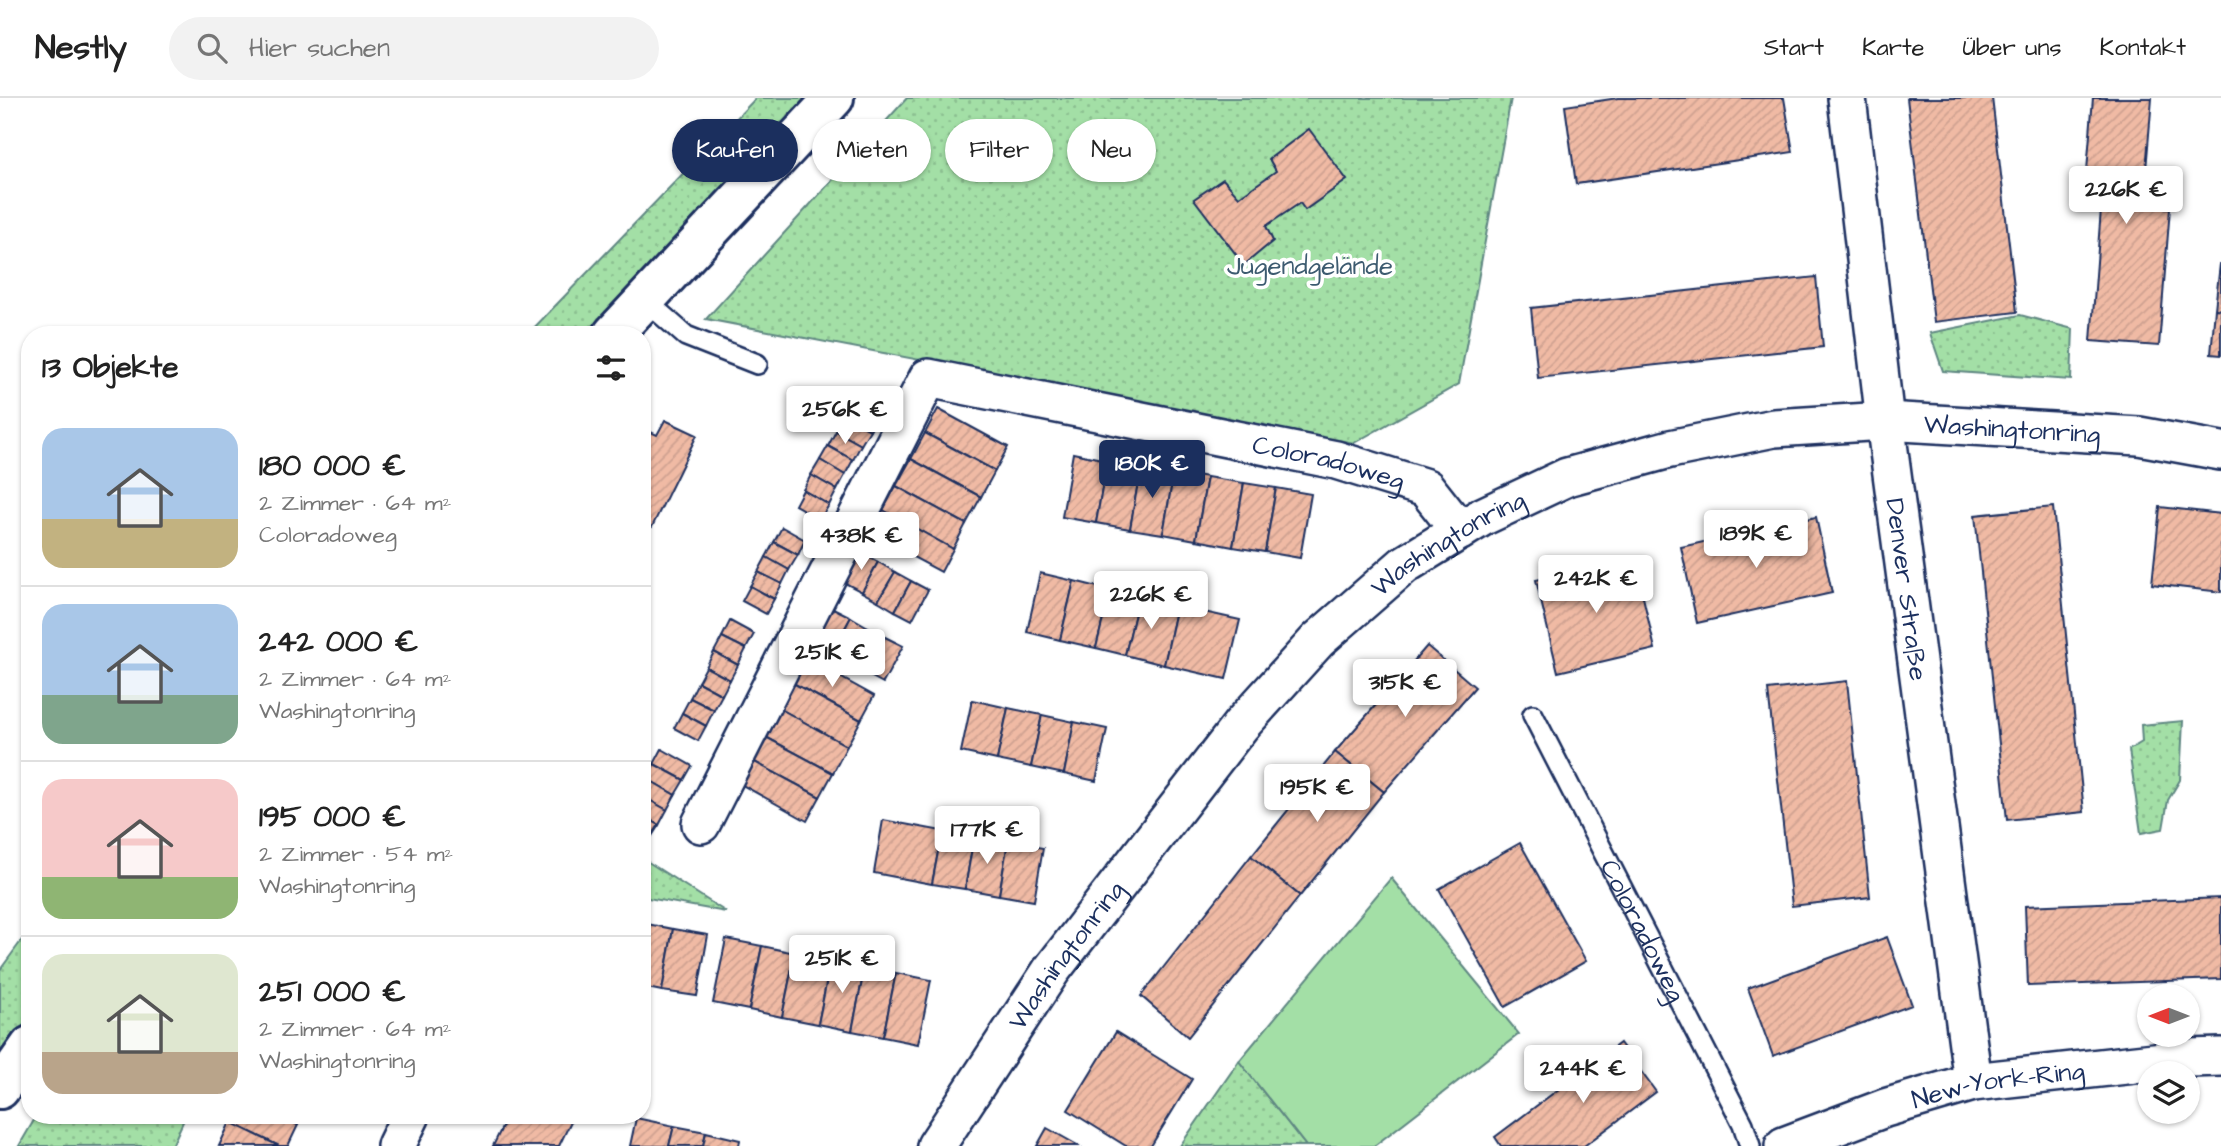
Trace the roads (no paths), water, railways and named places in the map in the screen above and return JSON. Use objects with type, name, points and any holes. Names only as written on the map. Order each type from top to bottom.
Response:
[{"type":"main road","points":[[621,326],[834,98]]},
{"type":"main road","points":[[0,1090],[21,1059]]},
{"type":"street","name":"Denver Straße","points":[[1847,98],[1885,421],[1973,1082]]},
{"type":"street","name":"Coloradoweg","points":[[701,824],[928,378],[1336,460],[1426,488],[1460,531]]},
{"type":"street","name":"Washingtonring","points":[[936,1146],[1051,971],[1241,725],[1327,632],[1404,565],[1482,517],[1567,477],[1670,449],[1774,428],[1885,421],[2139,436],[2221,452]]},
{"type":"street","name":"New-York-Ring","points":[[1784,1146],[1885,1108],[1973,1082],[2190,1058],[2221,1057]]},
{"type":"street","points":[[396,1146],[407,1124]]},
{"type":"lane","points":[[645,300],[686,336],[757,365]]},
{"type":"lane","name":"Coloradoweg","points":[[1533,715],[1737,1112],[1750,1146]]},
{"type":"park label","name":"Jugendgelände","points":[[1310,265]]}]
